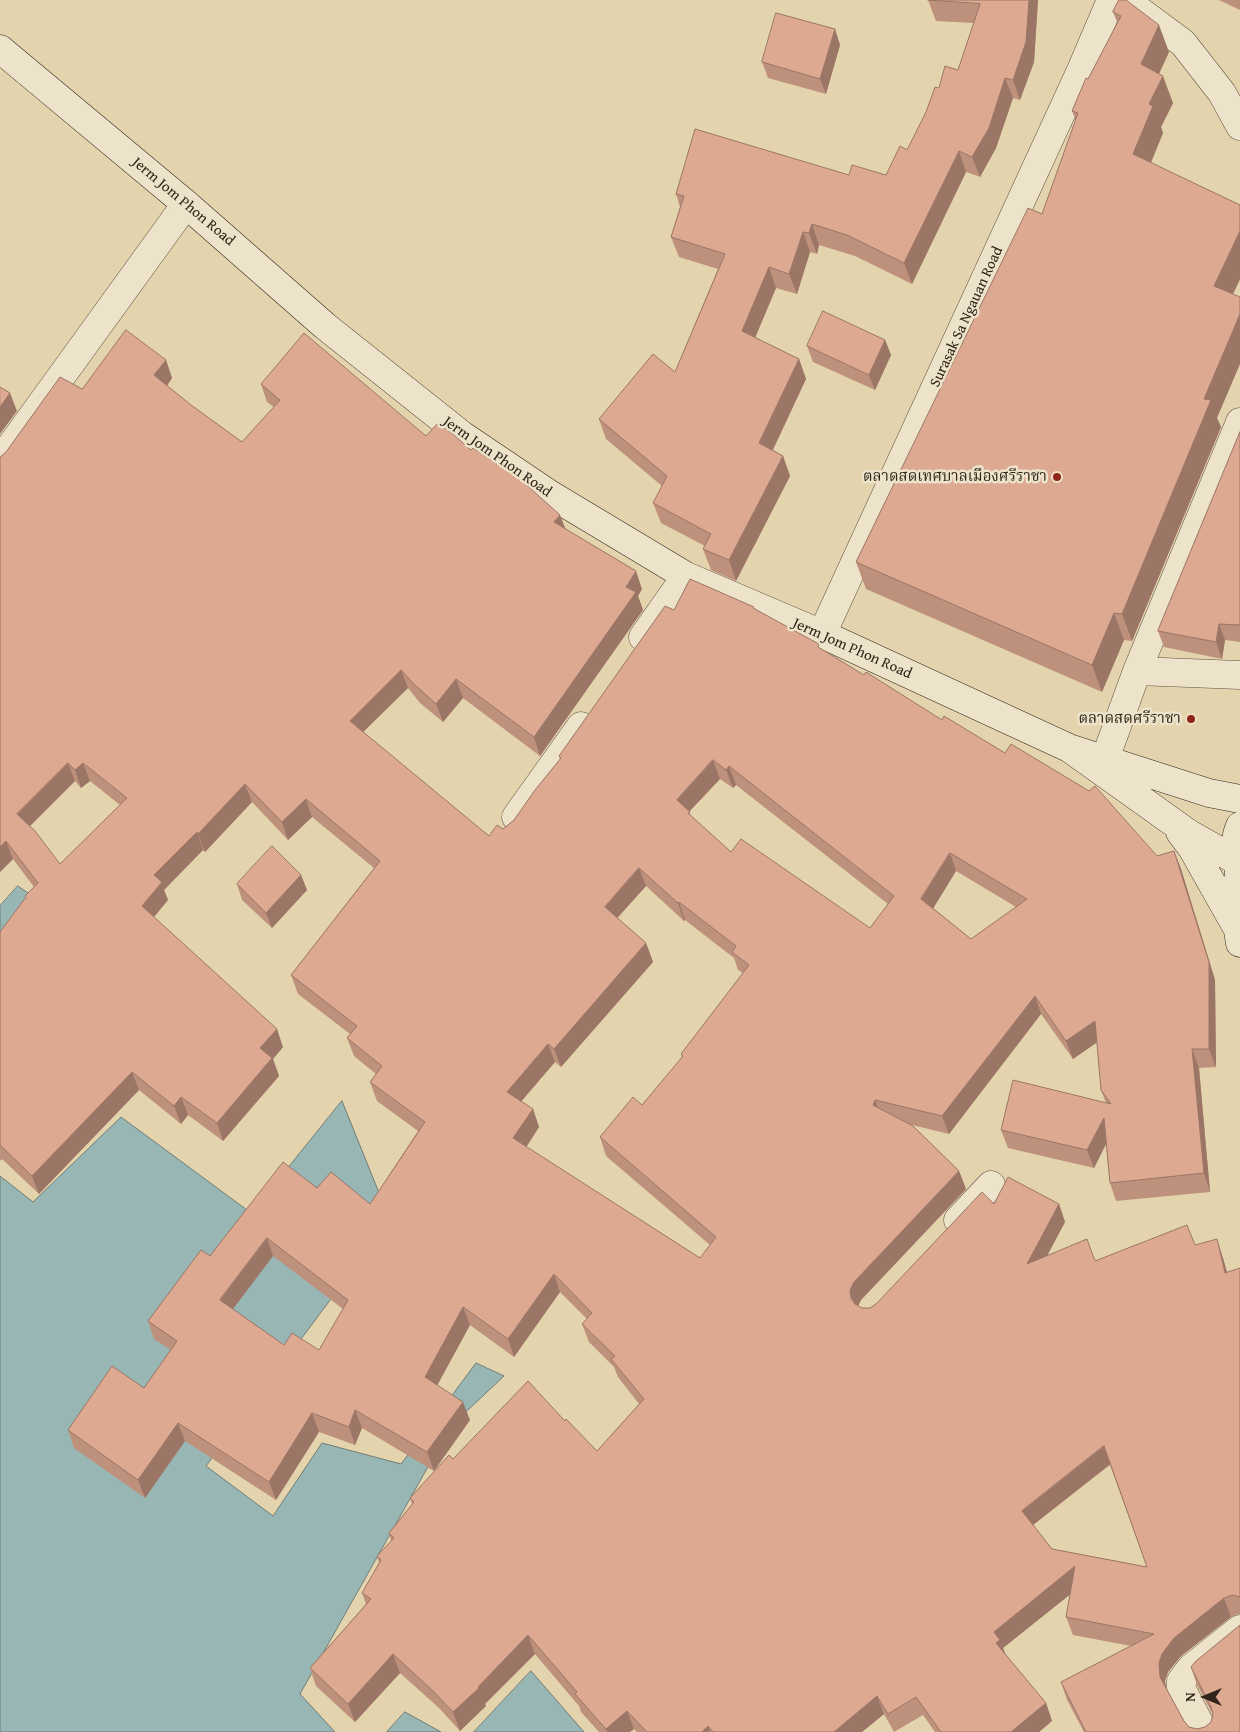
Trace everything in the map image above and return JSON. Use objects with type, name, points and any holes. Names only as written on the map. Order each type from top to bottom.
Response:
[{"type":"street","name":"Surasak Sa Ngauan Road","points":[[822,634],[1082,68],[1111,0]]},
{"type":"street","points":[[1124,0],[1183,43],[1222,93],[1240,126]]},
{"type":"street","name":"Jerm Jom Phon Road","points":[[0,49],[186,204],[325,326],[462,434],[551,495],[686,576],[822,634],[1069,748],[1209,794],[1240,799]]},
{"type":"street","points":[[0,461],[186,204]]},
{"type":"street","points":[[1105,759],[1137,671],[1240,422]]},
{"type":"street","points":[[629,657],[686,576]]},
{"type":"street","points":[[1137,671],[1240,675]]},
{"type":"street","points":[[508,829],[594,706]]},
{"type":"street","name":"Jerm Jom Phon Road","points":[[1069,748],[1188,833],[1240,863]]},
{"type":"street","points":[[1171,821],[1192,848],[1239,936]]},
{"type":"street","points":[[1239,936],[1240,863],[1235,848],[1236,834],[1240,826]]},
{"type":"street","points":[[938,1241],[991,1185]]},
{"type":"street","points":[[1204,1732],[1181,1688],[1181,1680],[1191,1668],[1240,1629]]},
{"type":"water","points":[[18,886],[35,898],[0,940],[0,906]]},
{"type":"water","points":[[342,1101],[390,1220],[206,1466],[273,1516],[322,1443],[401,1464],[476,1363],[504,1376],[451,1426],[300,1694],[335,1732],[0,1732],[0,1176],[33,1202],[121,1117],[251,1213]]},
{"type":"water","points":[[531,1671],[584,1732],[474,1732]]},
{"type":"water","points":[[405,1712],[441,1732],[387,1732]]},
{"type":"building","points":[[928,0],[1029,0],[1026,42],[1013,80],[1005,78],[989,128],[972,157],[959,151],[904,263],[847,235],[812,224],[809,233],[803,232],[789,274],[769,267],[742,331],[799,359],[759,443],[783,456],[729,560],[703,549],[711,534],[653,503],[667,476],[599,419],[653,354],[675,372],[725,254],[671,237],[684,196],[676,194],[695,129],[849,175],[852,165],[886,175],[900,146],[907,150],[926,112],[935,87],[939,88],[945,66],[958,70],[980,4]]},
{"type":"building","name":"ตลาดสดเทศบาลเมืองศรีราชา","points":[[1119,0],[1126,0],[1159,25],[1141,64],[1163,76],[1149,104],[1153,106],[1133,154],[1240,205],[1240,231],[1214,286],[1240,297],[1240,314],[1204,399],[1211,400],[1122,614],[1114,613],[1092,665],[856,562],[1028,208],[1042,214],[1078,113],[1072,111],[1086,78],[1088,79],[1121,16],[1113,12]]},
{"type":"building","points":[[776,13],[835,29],[820,79],[762,62]]},
{"type":"building","points":[[823,311],[885,340],[869,375],[807,346]]},
{"type":"building","points":[[126,330],[166,360],[154,375],[242,442],[280,400],[261,384],[304,333],[426,436],[438,423],[471,450],[473,448],[521,480],[560,515],[554,522],[636,571],[626,587],[636,592],[534,737],[456,679],[436,704],[401,670],[350,721],[489,836],[497,825],[503,829],[514,820],[561,758],[559,756],[665,606],[674,610],[690,579],[754,607],[819,644],[818,647],[864,675],[866,672],[942,720],[944,716],[1005,753],[1011,744],[1089,791],[1095,786],[1157,856],[1174,851],[1209,962],[1209,1049],[1192,1049],[1204,1173],[1110,1183],[1104,1118],[1087,1150],[1001,1130],[1013,1080],[1111,1104],[1101,1090],[1095,1021],[1066,1041],[1035,996],[942,1116],[875,1100],[873,1105],[913,1126],[959,1171],[854,1282],[850,1290],[851,1298],[855,1304],[862,1308],[870,1308],[876,1304],[982,1192],[994,1204],[1008,1177],[1059,1204],[1027,1264],[1087,1239],[1095,1261],[1187,1225],[1195,1245],[1217,1239],[1225,1273],[1240,1268],[1240,1597],[1232,1595],[1224,1598],[1174,1638],[1162,1654],[1159,1663],[1160,1677],[1184,1721],[1189,1727],[1197,1729],[1205,1727],[1211,1722],[1213,1714],[1191,1667],[1240,1625],[1240,1732],[1086,1732],[1061,1682],[1154,1634],[1066,1617],[1075,1566],[994,1632],[1000,1640],[996,1643],[1046,1703],[1011,1732],[941,1732],[916,1697],[888,1714],[877,1696],[834,1732],[713,1732],[708,1726],[702,1732],[647,1732],[627,1711],[606,1729],[575,1694],[577,1692],[528,1635],[479,1688],[453,1712],[393,1654],[348,1704],[310,1668],[371,1599],[362,1593],[381,1560],[377,1556],[394,1538],[389,1533],[414,1502],[410,1498],[449,1455],[453,1459],[528,1381],[565,1421],[566,1419],[597,1451],[644,1399],[611,1359],[615,1356],[582,1324],[592,1313],[554,1274],[508,1339],[463,1307],[425,1377],[463,1402],[427,1452],[355,1410],[349,1427],[312,1413],[269,1482],[178,1423],[138,1480],[68,1430],[112,1366],[144,1388],[177,1341],[148,1321],[201,1250],[210,1256],[283,1162],[317,1188],[331,1172],[370,1204],[425,1122],[370,1082],[382,1066],[347,1038],[357,1026],[291,975],[380,861],[306,799],[282,822],[245,784],[198,834],[197,832],[154,875],[162,882],[142,906],[277,1029],[260,1048],[272,1058],[217,1123],[181,1097],[174,1106],[132,1072],[32,1176],[0,1145],[0,932],[25,896],[38,883],[6,841],[0,847],[0,457],[6,452],[60,377],[82,389]],"holes":[[[713,760],[726,770],[729,766],[894,896],[870,928],[741,839],[731,852],[688,813],[690,812],[677,800]],[[68,763],[75,770],[83,763],[127,798],[60,864],[35,831],[17,814]],[[950,853],[1027,899],[971,939],[921,899]],[[639,868],[678,903],[736,946],[732,952],[749,965],[681,1054],[683,1056],[642,1105],[633,1097],[600,1137],[716,1237],[700,1258],[513,1138],[533,1109],[507,1092],[548,1044],[554,1049],[646,943],[605,907]],[[267,1238],[348,1300],[319,1350],[292,1333],[284,1345],[220,1300]],[[1104,1446],[1147,1567],[1052,1549],[1022,1511]]]},
{"type":"building","points":[[0,387],[10,393],[0,407]]},
{"type":"building","points":[[1240,432],[1240,625],[1219,624],[1216,642],[1158,631]]},
{"type":"building","points":[[272,846],[301,875],[266,913],[237,884]]},
{"type":"place","name":"ตลาดสดเทศบาลเมืองศรีราชา","points":[[1057,477]]},
{"type":"place","name":"ตลาดสดศรีราชา","points":[[1191,719]]}]
